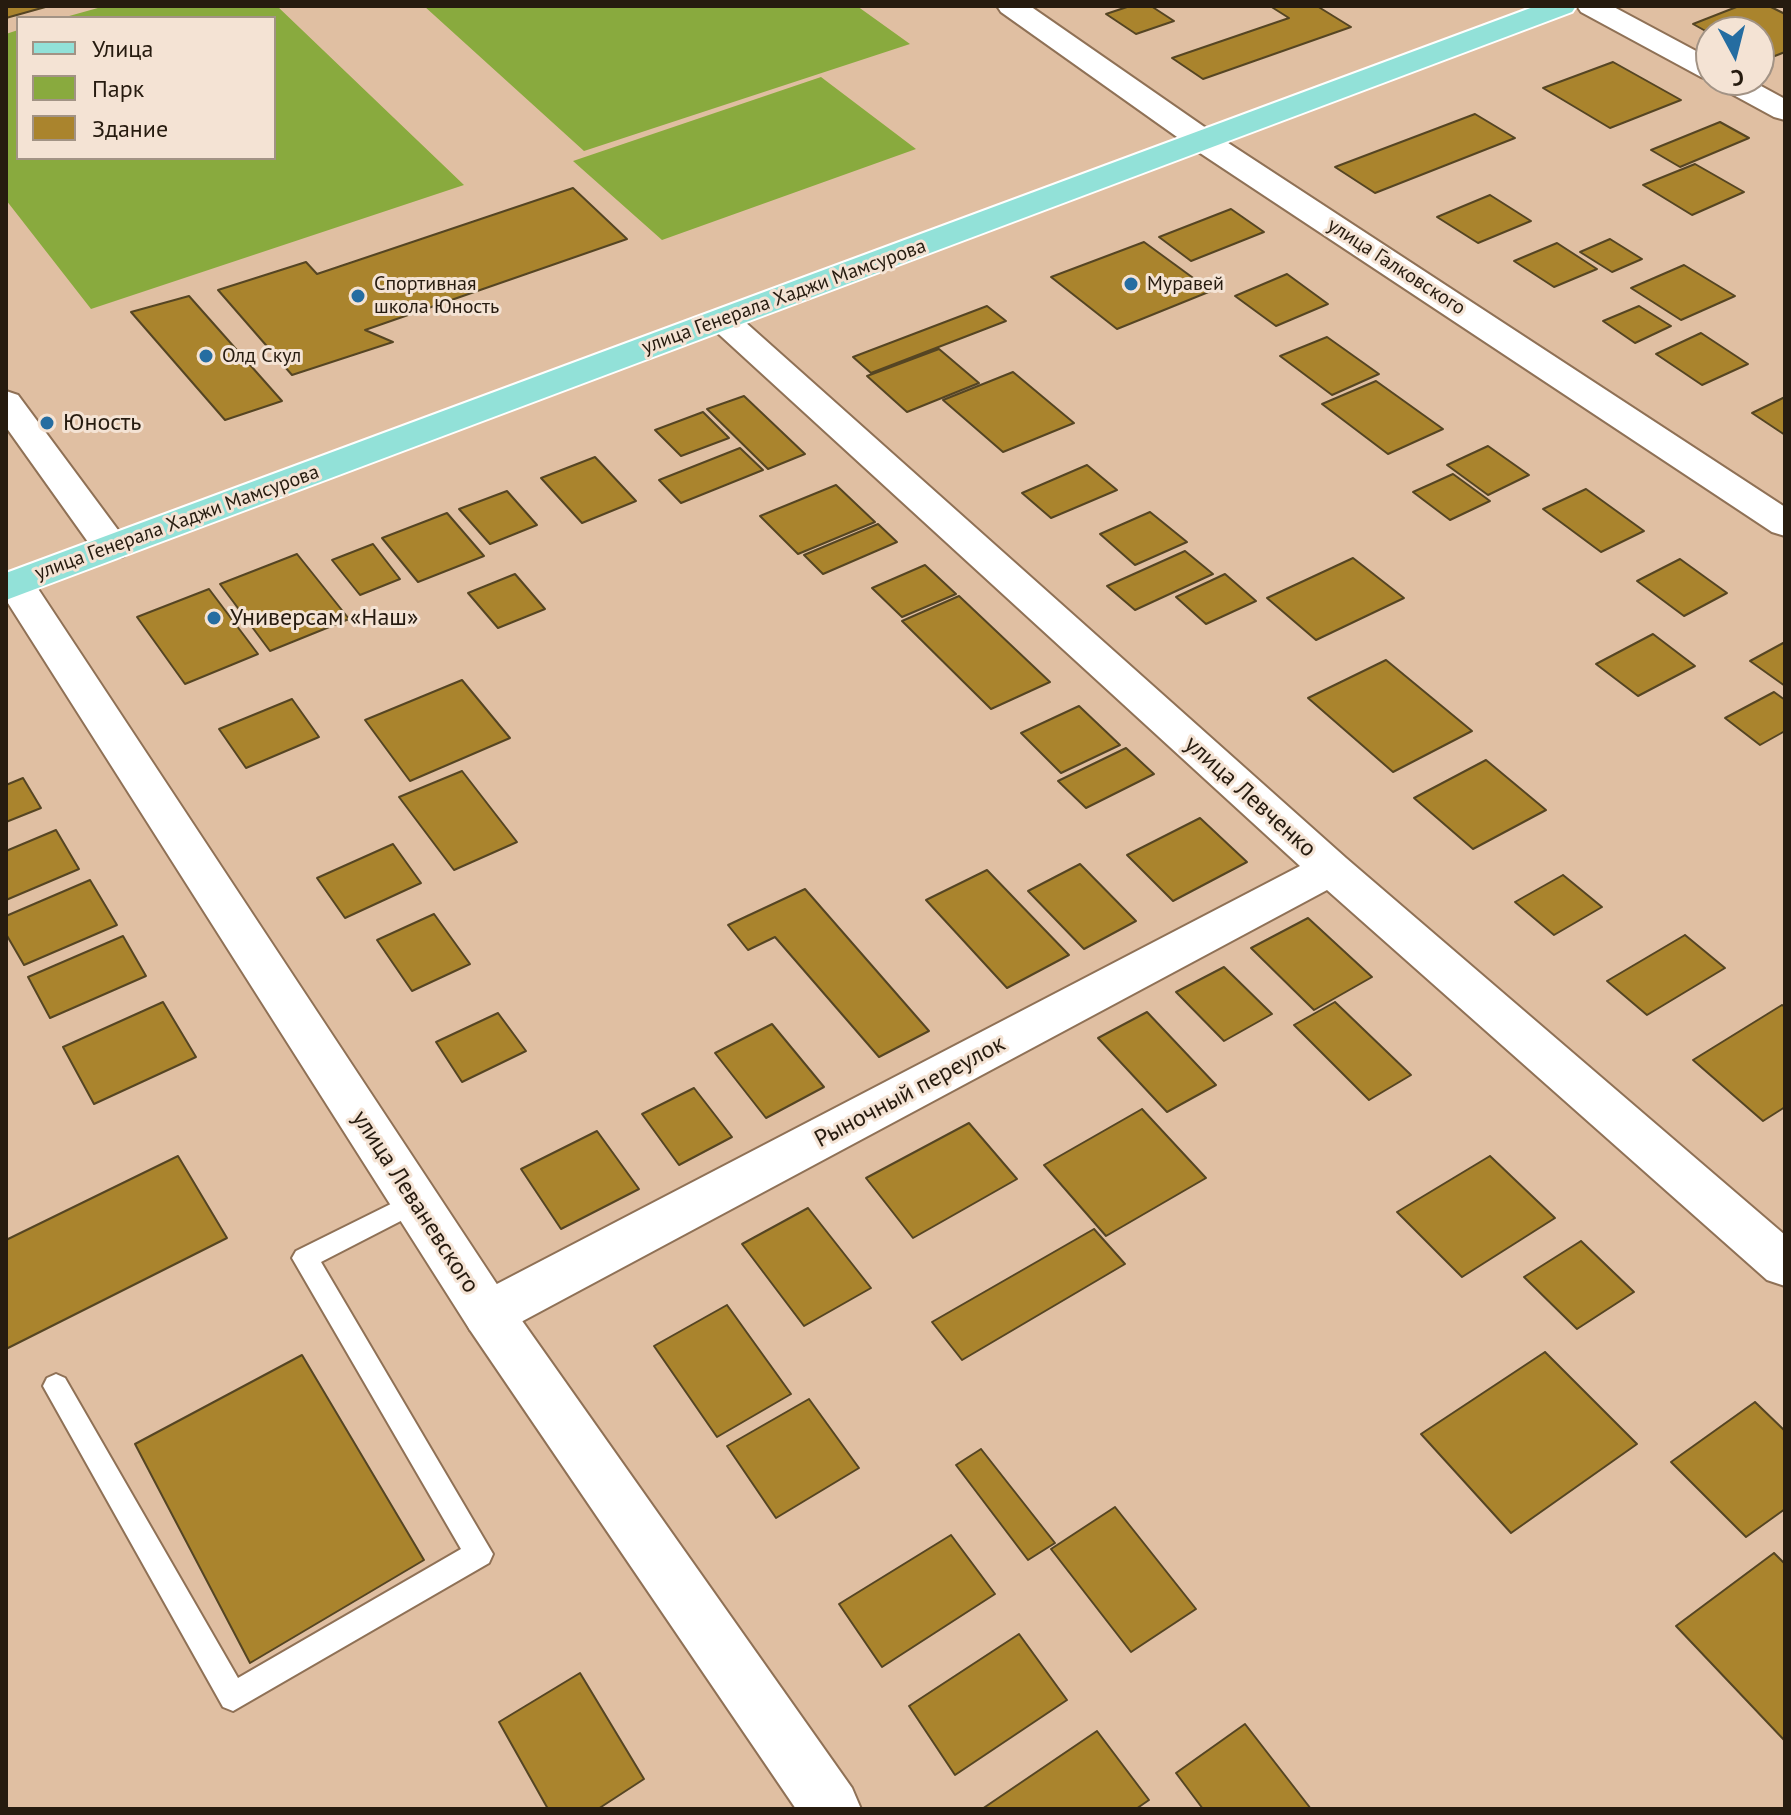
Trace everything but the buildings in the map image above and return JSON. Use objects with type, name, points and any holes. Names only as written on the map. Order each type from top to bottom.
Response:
[{"type":"main road","name":"улица Генерала Хаджи Мамсурова","points":[[10,585],[1205,142],[1562,6]]},
{"type":"street","name":"улица Галковского","points":[[1011,6],[1205,142],[1785,524]]},
{"type":"street","points":[[1591,6],[1695,62]]},
{"type":"street","points":[[1757,96],[1785,111]]},
{"type":"street","name":"улица Левченко","points":[[723,320],[1331,869],[1785,1265]]},
{"type":"street","points":[[6,402],[111,547]]},
{"type":"street","name":"улица Леваневского","points":[[10,585],[488,1314],[831,1809]]},
{"type":"street","name":"Рыночный переулок","points":[[488,1314],[1331,869]]},
{"type":"lane","points":[[56,1386],[233,1697],[479,1554],[305,1258],[415,1202]]},
{"type":"green space","points":[[105,6],[277,6],[464,185],[91,309],[6,200],[6,34],[16,31],[16,160],[276,160],[276,16],[69,16]]},
{"type":"green space","points":[[424,6],[857,6],[910,44],[584,151]]},
{"type":"green space","points":[[821,77],[916,149],[662,240],[573,161]]},
{"type":"place","name":"Муравей","points":[[1131,284]]},
{"type":"place","name":"Спортивная школа Юность","points":[[358,296]]},
{"type":"place","name":"Олд Скул","points":[[206,356]]},
{"type":"place","name":"Юность","points":[[47,423]]},
{"type":"place","name":"Универсам «Наш»","points":[[214,618]]}]
